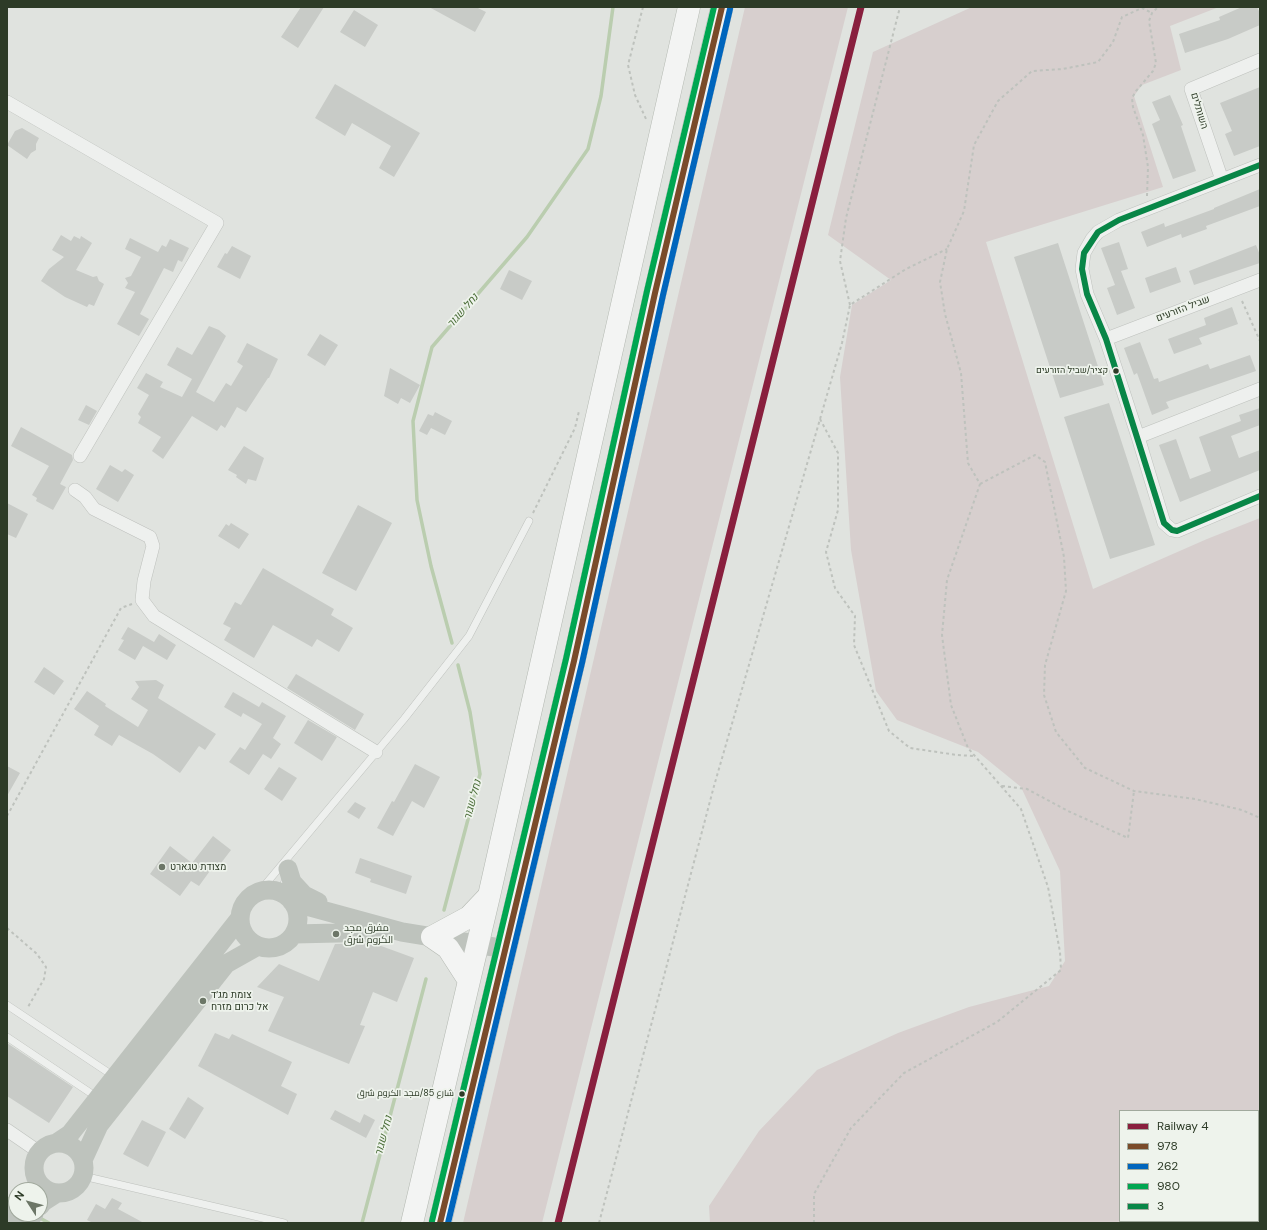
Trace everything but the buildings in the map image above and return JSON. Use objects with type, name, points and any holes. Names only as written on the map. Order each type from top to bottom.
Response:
[{"type":"highway","points":[[412,1223],[476,944],[489,896],[689,7]]},
{"type":"highway","points":[[440,1223],[574,661],[657,286],[722,7]]},
{"type":"highway","points":[[468,978],[448,948],[432,937],[469,917],[489,896]]},
{"type":"street","name":"השותלים","points":[[1222,180],[1191,89],[1260,60]]},
{"type":"street","points":[[7,102],[217,223],[80,456]]},
{"type":"street","points":[[1260,165],[1119,220],[1098,232],[1087,246],[1084,253],[1082,269],[1085,285],[1106,340],[1164,523],[1172,530],[1177,531],[1260,496]]},
{"type":"street","name":"שביל הזורעים","points":[[1106,340],[1260,280]]},
{"type":"street","points":[[1138,437],[1260,389]]},
{"type":"street","points":[[75,490],[85,496],[94,509],[150,537],[153,546],[144,581],[142,600],[154,616],[376,752]]},
{"type":"street","points":[[288,869],[292,882],[304,895],[356,919]]},
{"type":"street","points":[[287,897],[298,915],[298,925],[294,934],[288,941],[279,946],[270,948],[258,946],[252,943],[245,936],[241,927],[240,918],[242,908],[247,900],[259,892],[272,890],[287,897],[402,932],[506,948]]},
{"type":"street","points":[[33,1182],[34,1163],[39,1152],[49,1144],[58,1142],[70,1134],[240,918]]},
{"type":"street","points":[[294,934],[402,932]]},
{"type":"street","points":[[48,1199],[57,1193],[73,1189],[83,1168],[99,1125],[226,964],[258,946]]},
{"type":"street","points":[[7,1130],[39,1152]]},
{"type":"street","points":[[58,1142],[73,1146],[79,1152],[83,1168]]},
{"type":"street","points":[[48,1191],[57,1193]]},
{"type":"lane","points":[[259,892],[376,752],[469,636],[529,521]]},
{"type":"lane","points":[[287,897],[288,869],[293,850]]},
{"type":"lane","points":[[7,1005],[115,1077]]},
{"type":"lane","points":[[7,1037],[98,1098]]},
{"type":"lane","points":[[83,1168],[284,1223]]},
{"type":"path","points":[[642,7],[628,65],[635,95],[648,124]]},
{"type":"path","points":[[599,1223],[714,786],[842,343],[850,305],[840,261],[846,218],[900,7]]},
{"type":"path","points":[[1146,209],[1148,167],[1142,135],[1132,98],[1136,90],[1153,71],[1156,63],[1149,21],[1152,13],[1158,7]]},
{"type":"path","points":[[980,484],[968,463],[961,373],[945,314],[940,282],[947,249],[964,211],[974,145],[998,102],[1032,71],[1063,69],[1098,62],[1113,42],[1122,17],[1142,8],[1152,13]]},
{"type":"path","points":[[850,305],[906,269],[947,249]]},
{"type":"path","points":[[1237,289],[1260,341]]},
{"type":"path","points":[[529,521],[575,428],[581,405]]},
{"type":"path","points":[[820,419],[838,453],[838,510],[826,552],[835,588],[854,616],[854,645],[889,731],[910,748],[975,756]]},
{"type":"path","points":[[814,1223],[814,1194],[851,1128],[904,1074],[996,1022],[1061,970],[1060,952],[1048,887],[1021,809],[968,748],[951,706],[942,636],[947,580],[980,484],[1036,455],[1044,462],[1064,557],[1066,591],[1045,665],[1044,695],[1056,732],[1084,768],[1134,791],[1195,799],[1242,810],[1260,818]]},
{"type":"path","points":[[7,816],[121,608],[142,600]]},
{"type":"path","points":[[1001,786],[1027,789],[1068,811],[1128,838],[1134,791]]},
{"type":"path","points":[[7,928],[37,954],[46,967],[44,979],[23,1015]]},
{"type":"shaded area","points":[[745,7],[848,7],[542,1223],[463,1223]]},
{"type":"shaded area","points":[[972,7],[1219,7],[1170,26],[1181,70],[1142,85],[1134,96],[1163,187],[986,242],[1093,589],[1207,539],[1260,518],[1260,1223],[710,1223],[709,1206],[759,1131],[817,1070],[898,1033],[969,1007],[1049,986],[1065,961],[1060,871],[1021,787],[978,752],[897,720],[876,691],[851,550],[840,377],[852,305],[891,280],[828,235],[873,52]]},
{"type":"waterway","name":"נחל שגור","points":[[452,643],[431,566],[417,500],[413,421],[432,347],[527,237],[588,149],[601,96],[613,7]]},
{"type":"waterway","name":"נחל שגור","points":[[444,910],[480,774],[470,712],[458,665]]},
{"type":"waterway","name":"נחל שגור","points":[[362,1223],[426,979]]},
{"type":"rail line","name":"4","points":[[558,1223],[861,7]]},
{"type":"transit line","name":"980","points":[[432,1221],[566,659],[647,291],[714,7]]},
{"type":"transit line","name":"978","points":[[440,1223],[574,661],[655,293],[722,7]]},
{"type":"transit line","name":"262","points":[[448,1223],[582,663],[663,295],[730,9]]},
{"type":"transit line","name":"3","points":[[1260,165],[1119,220],[1098,232],[1084,253],[1082,269],[1087,294],[1106,339],[1164,523],[1172,530],[1177,531],[1260,496]]},
{"type":"place","name":"קציר/שביל הזורעים","points":[[1116,371]]},
{"type":"place","name":"מצודת טגארט","points":[[162,867]]},
{"type":"place","name":"مفرق مجد الكروم شرق","points":[[336,934]]},
{"type":"place","name":"צומת מג׳ד אל כרום מזרח","points":[[203,1001]]},
{"type":"place","name":"شارع 85/مجد الكروم شرق","points":[[462,1094]]}]
